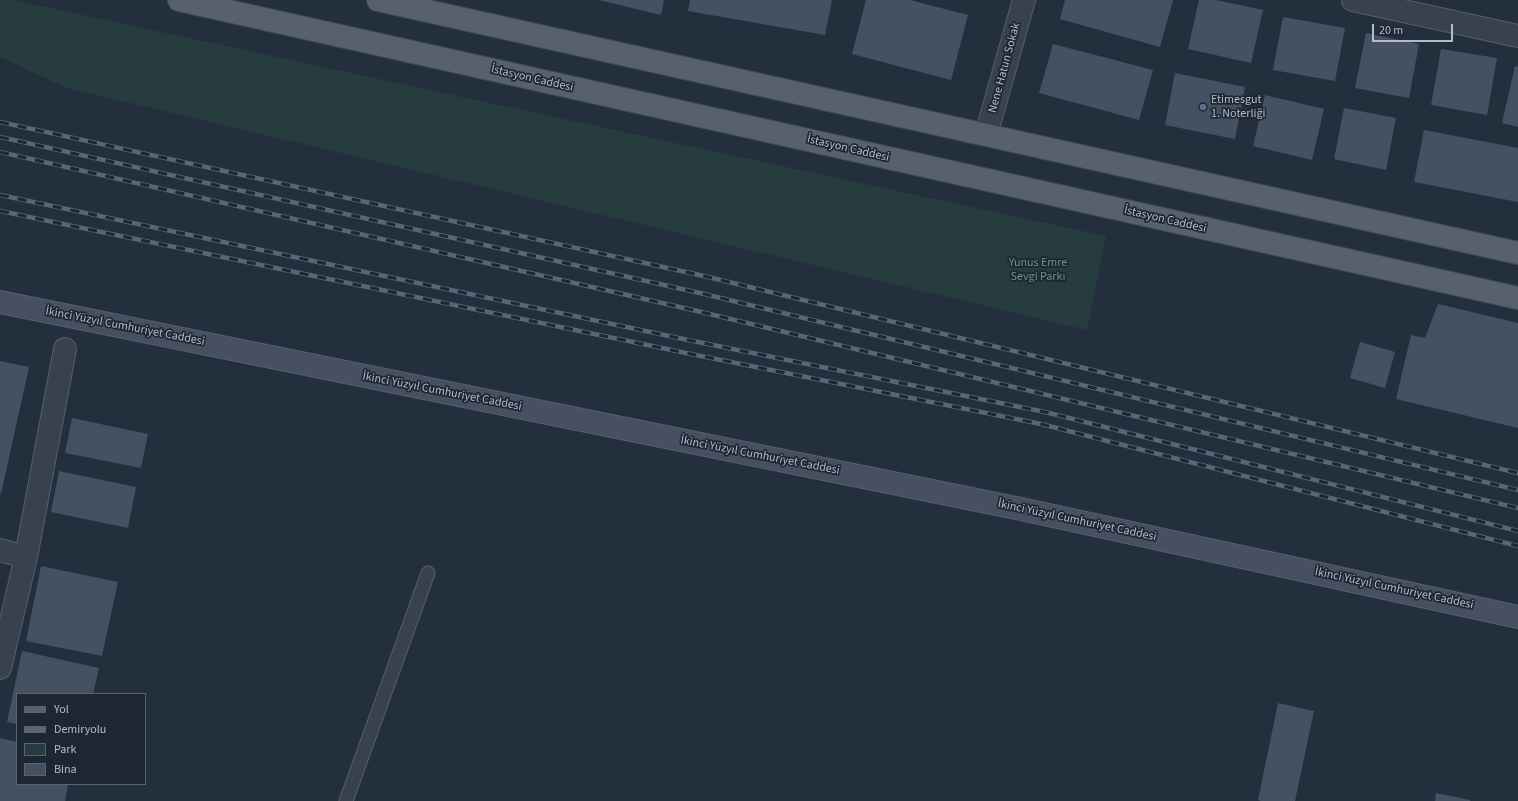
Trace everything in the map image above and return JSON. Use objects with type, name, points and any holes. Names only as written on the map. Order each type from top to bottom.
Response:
[{"type":"main road","name":"İstasyon Caddesi","points":[[179,0],[1518,298]]},
{"type":"main road","points":[[378,0],[439,7],[986,135],[1518,253]]},
{"type":"main road","name":"İkinci Yüzyıl Cumhuriyet Caddesi","points":[[0,302],[1021,509],[1518,617]]},
{"type":"street","name":"Nene Hatun Sokak","points":[[986,135],[1024,0]]},
{"type":"street","points":[[1353,0],[1518,36]]},
{"type":"street","points":[[0,668],[26,557],[65,349]]},
{"type":"street","points":[[0,550],[26,557]]},
{"type":"lane","points":[[346,801],[428,573]]},
{"type":"green space","name":"Yunus Emre Sevgi Parkı","points":[[0,0],[13,0],[1106,236],[1087,330],[67,88],[0,57]]},
{"type":"building","points":[[599,0],[664,0],[661,15]]},
{"type":"building","points":[[690,0],[832,0],[825,35],[688,11]]},
{"type":"building","points":[[866,0],[910,0],[968,15],[951,80],[852,54]]},
{"type":"building","points":[[1065,0],[1173,0],[1160,47],[1060,19]]},
{"type":"building","points":[[1199,0],[1216,0],[1263,10],[1251,63],[1188,49]]},
{"type":"building","points":[[1283,17],[1345,28],[1335,81],[1273,70]]},
{"type":"building","points":[[1366,33],[1419,44],[1409,98],[1355,88]]},
{"type":"building","points":[[1053,44],[1153,70],[1139,120],[1039,93]]},
{"type":"building","points":[[1441,49],[1497,58],[1487,115],[1431,105]]},
{"type":"building","points":[[1515,66],[1518,67],[1518,127],[1502,123]]},
{"type":"building","points":[[1175,73],[1245,87],[1235,139],[1165,125]]},
{"type":"building","points":[[1265,95],[1324,109],[1312,160],[1253,146]]},
{"type":"building","points":[[1344,108],[1396,118],[1386,170],[1334,159]]},
{"type":"building","points":[[1424,130],[1518,148],[1518,202],[1414,182]]},
{"type":"building","points":[[1438,304],[1518,323],[1518,428],[1396,399],[1411,335],[1425,338]]},
{"type":"building","points":[[1360,342],[1395,352],[1385,388],[1350,378]]},
{"type":"building","points":[[0,361],[29,367],[1,494],[0,493]]},
{"type":"building","points":[[72,418],[148,434],[141,468],[65,453]]},
{"type":"building","points":[[59,471],[136,487],[128,528],[51,512]]},
{"type":"building","points":[[41,566],[118,582],[102,656],[26,641]]},
{"type":"building","points":[[22,651],[99,668],[93,693],[16,693],[16,724],[7,722]]},
{"type":"building","points":[[1278,703],[1314,711],[1295,801],[1261,801],[1258,800]]},
{"type":"building","points":[[0,738],[16,742],[16,785],[68,785],[65,801],[0,801]]},
{"type":"building","points":[[1436,793],[1470,800],[1470,801],[1435,801]]},
{"type":"railway","points":[[0,122],[704,276],[1518,473]]},
{"type":"railway","points":[[0,137],[700,293],[1518,490]]},
{"type":"railway","points":[[0,152],[697,311],[1518,508]]},
{"type":"railway","points":[[0,195],[688,340],[1045,412],[1518,531]]},
{"type":"railway","points":[[0,211],[686,353],[1041,424],[1518,546]]},
{"type":"place","name":"Etimesgut 1. Noterliği","points":[[1203,107]]}]
